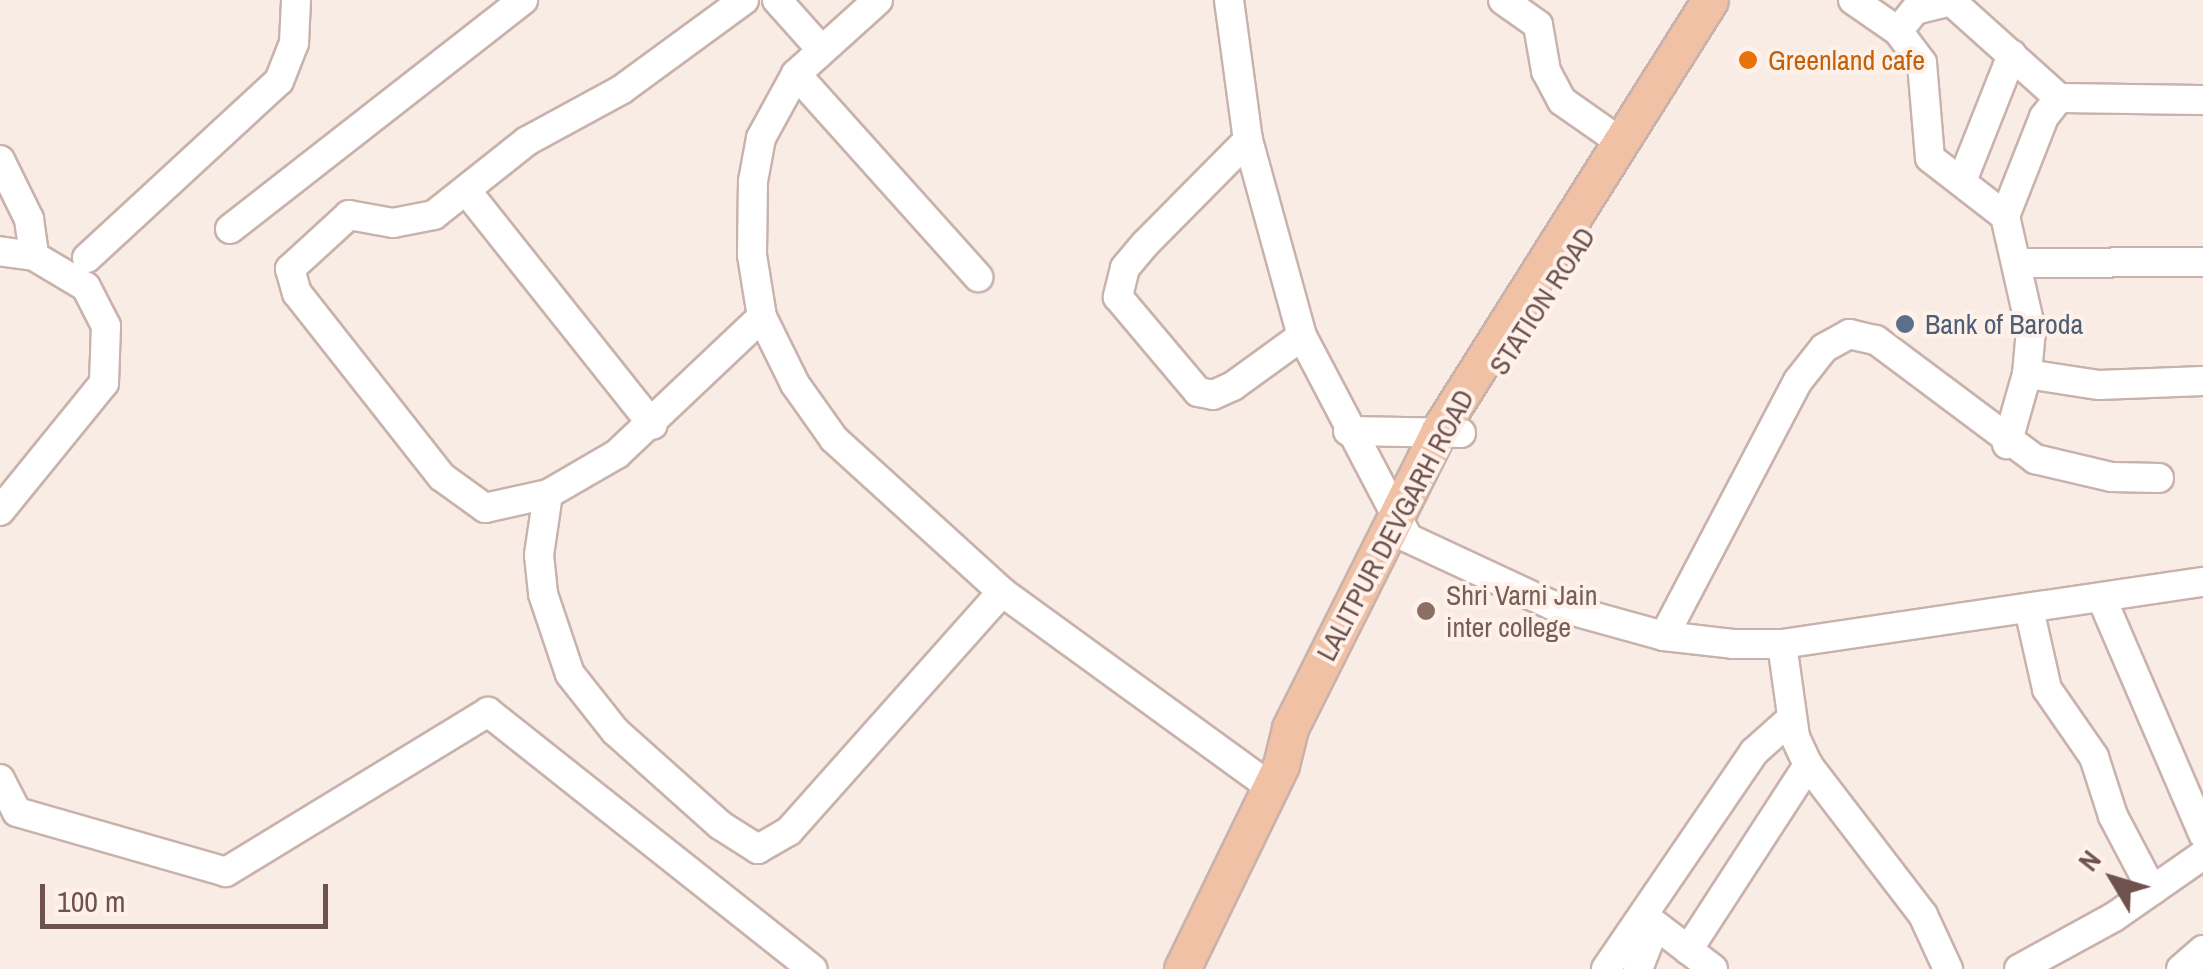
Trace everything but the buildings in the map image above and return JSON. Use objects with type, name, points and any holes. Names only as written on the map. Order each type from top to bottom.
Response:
[{"type":"main road","name":"LALITPUR DEVGARH ROAD","points":[[1182,969],[1275,776],[1290,728],[1450,432],[1710,0]]},
{"type":"main road","name":"STATION ROAD","points":[[1450,432],[1728,0]]},
{"type":"street","points":[[87,258],[268,94],[289,61],[296,0]]},
{"type":"street","points":[[230,230],[523,0]]},
{"type":"street","points":[[744,0],[621,90],[527,141],[469,194],[414,222],[360,214],[338,220],[296,256],[291,282],[455,490],[485,508],[502,509],[548,494],[653,425],[762,317]]},
{"type":"street","points":[[777,0],[819,47]]},
{"type":"street","points":[[878,0],[819,47],[796,74],[761,138],[752,181],[752,255],[762,317],[795,384],[834,440],[1002,592],[1275,776]]},
{"type":"street","points":[[1229,0],[1248,140],[1302,336],[1348,431],[1402,527],[1505,588],[1664,636],[1782,644],[2203,582]]},
{"type":"street","points":[[1504,0],[1538,25],[1546,71],[1562,101],[1622,142]]},
{"type":"street","points":[[1853,0],[1898,30],[1925,74],[1930,158],[2005,216],[2029,303],[2027,374],[2007,444]]},
{"type":"street","points":[[1898,30],[1915,10],[1951,1],[2059,98],[2203,100]]},
{"type":"street","points":[[1962,181],[2012,55]]},
{"type":"street","points":[[796,74],[978,276]]},
{"type":"street","points":[[2005,216],[2044,117],[2059,98]]},
{"type":"street","points":[[1248,140],[1145,244],[1126,268],[1118,297],[1198,392],[1213,395],[1232,386],[1302,336]]},
{"type":"street","points":[[0,160],[29,218],[34,256]]},
{"type":"street","points":[[469,194],[653,425]]},
{"type":"street","points":[[0,251],[34,256],[86,287],[106,326],[104,383],[0,511]]},
{"type":"street","points":[[2018,263],[2203,262]]},
{"type":"street","points":[[1664,636],[1798,381],[1824,348],[1849,334],[1876,340],[2007,444],[2066,468],[2159,478]]},
{"type":"street","points":[[2027,374],[2099,384],[2203,381]]},
{"type":"street","points":[[1348,431],[1450,432]]},
{"type":"street","points":[[548,494],[539,555],[543,594],[570,674],[615,731],[720,824],[758,849],[789,831],[1002,592]]},
{"type":"street","points":[[2102,599],[2201,818]]},
{"type":"street","points":[[2028,610],[2047,689],[2094,757],[2114,816],[2152,890]]},
{"type":"street","points":[[1782,644],[1792,718],[1808,765],[1923,915],[1948,969]]},
{"type":"street","points":[[0,779],[17,812],[226,872],[488,712],[812,969]]},
{"type":"street","points":[[1606,969],[1650,921],[1754,752],[1792,718]]},
{"type":"street","points":[[1688,950],[1808,765]]},
{"type":"street","points":[[2019,969],[2203,855]]},
{"type":"street","points":[[1650,921],[1713,969]]},
{"type":"street","points":[[1638,969],[1650,921]]},
{"type":"street","points":[[2182,969],[2203,950]]},
{"type":"place","name":"Greenland cafe","points":[[1748,60]]},
{"type":"place","name":"Bank of Baroda","points":[[1905,324]]},
{"type":"place","name":"Shri Varni Jain inter college","points":[[1426,611]]}]
